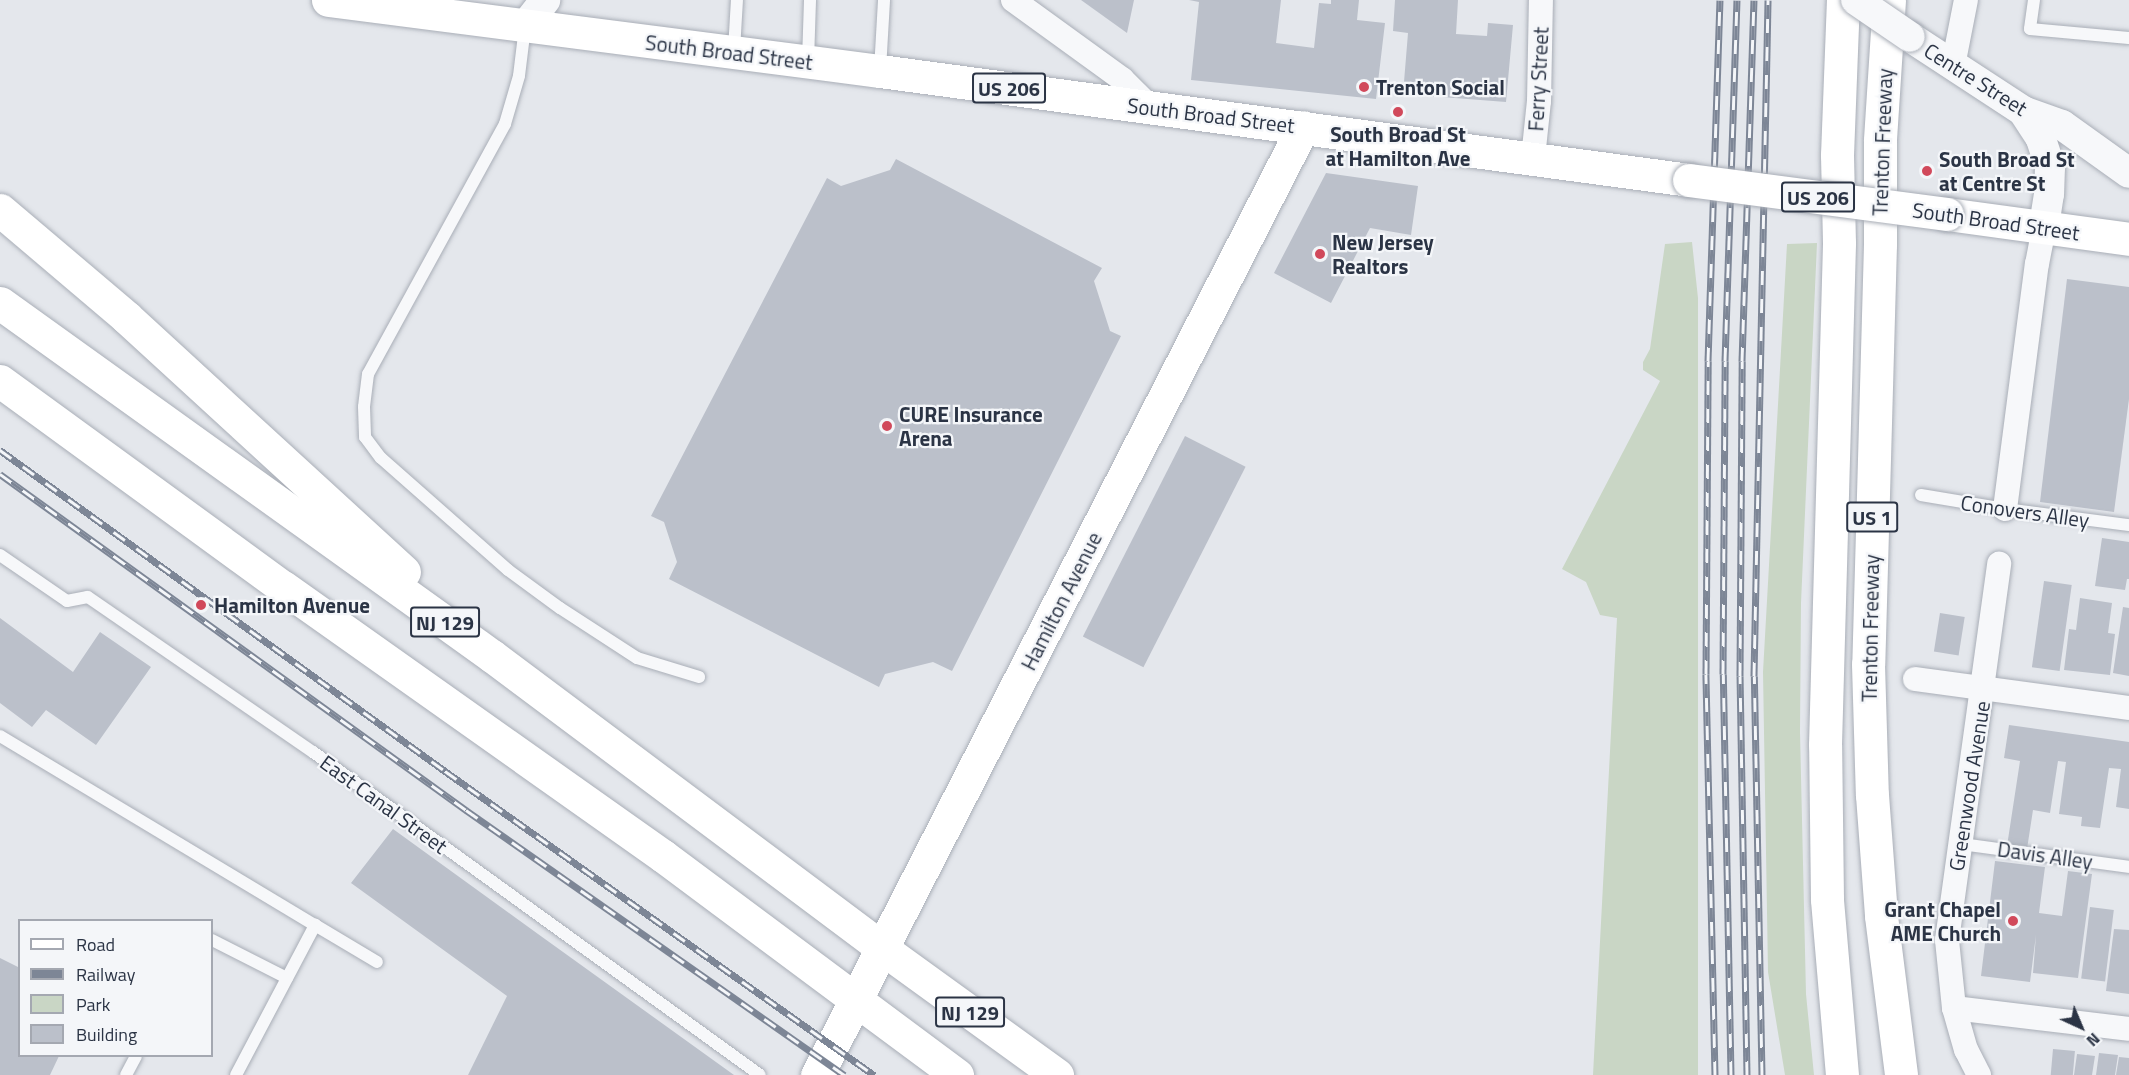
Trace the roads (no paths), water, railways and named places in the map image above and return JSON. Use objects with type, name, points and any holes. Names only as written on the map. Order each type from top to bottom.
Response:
[{"type":"main road","name":"South Broad Street","points":[[328,0],[1303,127],[2129,239]]},
{"type":"main road","name":"Trenton Freeway","points":[[1842,1075],[1827,899],[1825,745],[1839,243],[1838,144],[1843,0]]},
{"type":"main road","name":"Trenton Freeway","points":[[1889,0],[1880,130],[1880,243],[1868,664],[1872,795],[1881,916],[1901,1075]]},
{"type":"main road","name":"Hamilton Avenue","points":[[817,1075],[884,949],[1303,127]]},
{"type":"main road","points":[[0,210],[126,317],[342,513],[492,656]]},
{"type":"main road","name":"NJ 129","points":[[0,303],[492,656],[884,949],[1057,1075]]},
{"type":"main road","name":"NJ 129","points":[[0,381],[283,587],[663,856],[957,1075]]},
{"type":"street","points":[[525,26],[545,0]]},
{"type":"street","points":[[1013,0],[1122,79],[1150,107]]},
{"type":"street","name":"Ferry Street","points":[[1533,158],[1539,101],[1541,0]]},
{"type":"street","name":"Centre Street","points":[[1856,0],[2023,111],[2062,125],[2129,173]]},
{"type":"street","points":[[1953,66],[1966,0]]},
{"type":"street","points":[[2005,509],[2037,264],[2049,194],[2050,167],[2041,139],[2023,111]]},
{"type":"street","name":"Greenwood Avenue","points":[[1978,1075],[1966,1050],[1954,1008],[1947,940],[1962,843],[1972,756],[1984,688],[1999,564]]},
{"type":"street","points":[[1915,679],[2129,708]]},
{"type":"street","points":[[1954,1008],[2129,1029]]},
{"type":"lane","points":[[734,53],[737,0]]},
{"type":"lane","points":[[808,62],[810,0]]},
{"type":"lane","points":[[880,71],[884,0]]},
{"type":"lane","points":[[2034,0],[2030,29],[2129,38]]},
{"type":"lane","points":[[525,26],[519,76],[505,124],[368,374],[364,407],[365,436],[381,458],[500,563],[560,608],[637,658],[699,677]]},
{"type":"lane","name":"Conovers Alley","points":[[1922,495],[2005,509],[2129,525]]},
{"type":"lane","name":"East Canal Street","points":[[0,555],[67,601],[88,597],[313,752],[760,1075]]},
{"type":"lane","points":[[0,736],[377,962]]},
{"type":"lane","name":"Davis Alley","points":[[1962,843],[2129,867]]},
{"type":"lane","points":[[236,1075],[315,926]]},
{"type":"lane","points":[[213,941],[287,978]]},
{"type":"lane","points":[[126,1075],[135,1057]]},
{"type":"railway","points":[[1715,1075],[1706,674],[1708,361],[1720,0]]},
{"type":"railway","points":[[1731,1075],[1723,674],[1725,361],[1737,0]]},
{"type":"railway","points":[[1747,1075],[1740,676],[1742,361],[1754,0]]},
{"type":"railway","points":[[1762,1075],[1754,676],[1768,0]]},
{"type":"railway","points":[[0,450],[445,771],[874,1075]]},
{"type":"railway","points":[[0,474],[466,810],[844,1075]]},
{"type":"place","name":"Trenton Social","points":[[1364,87]]},
{"type":"place","name":"South Broad St at Hamilton Ave","points":[[1398,112]]},
{"type":"place","name":"South Broad St at Centre St","points":[[1927,171]]},
{"type":"place","name":"New Jersey Realtors","points":[[1320,254]]},
{"type":"place","name":"CURE Insurance Arena","points":[[887,426]]},
{"type":"place","name":"Hamilton Avenue","points":[[201,605]]},
{"type":"place","name":"Grant Chapel AME Church","points":[[2013,921]]}]
